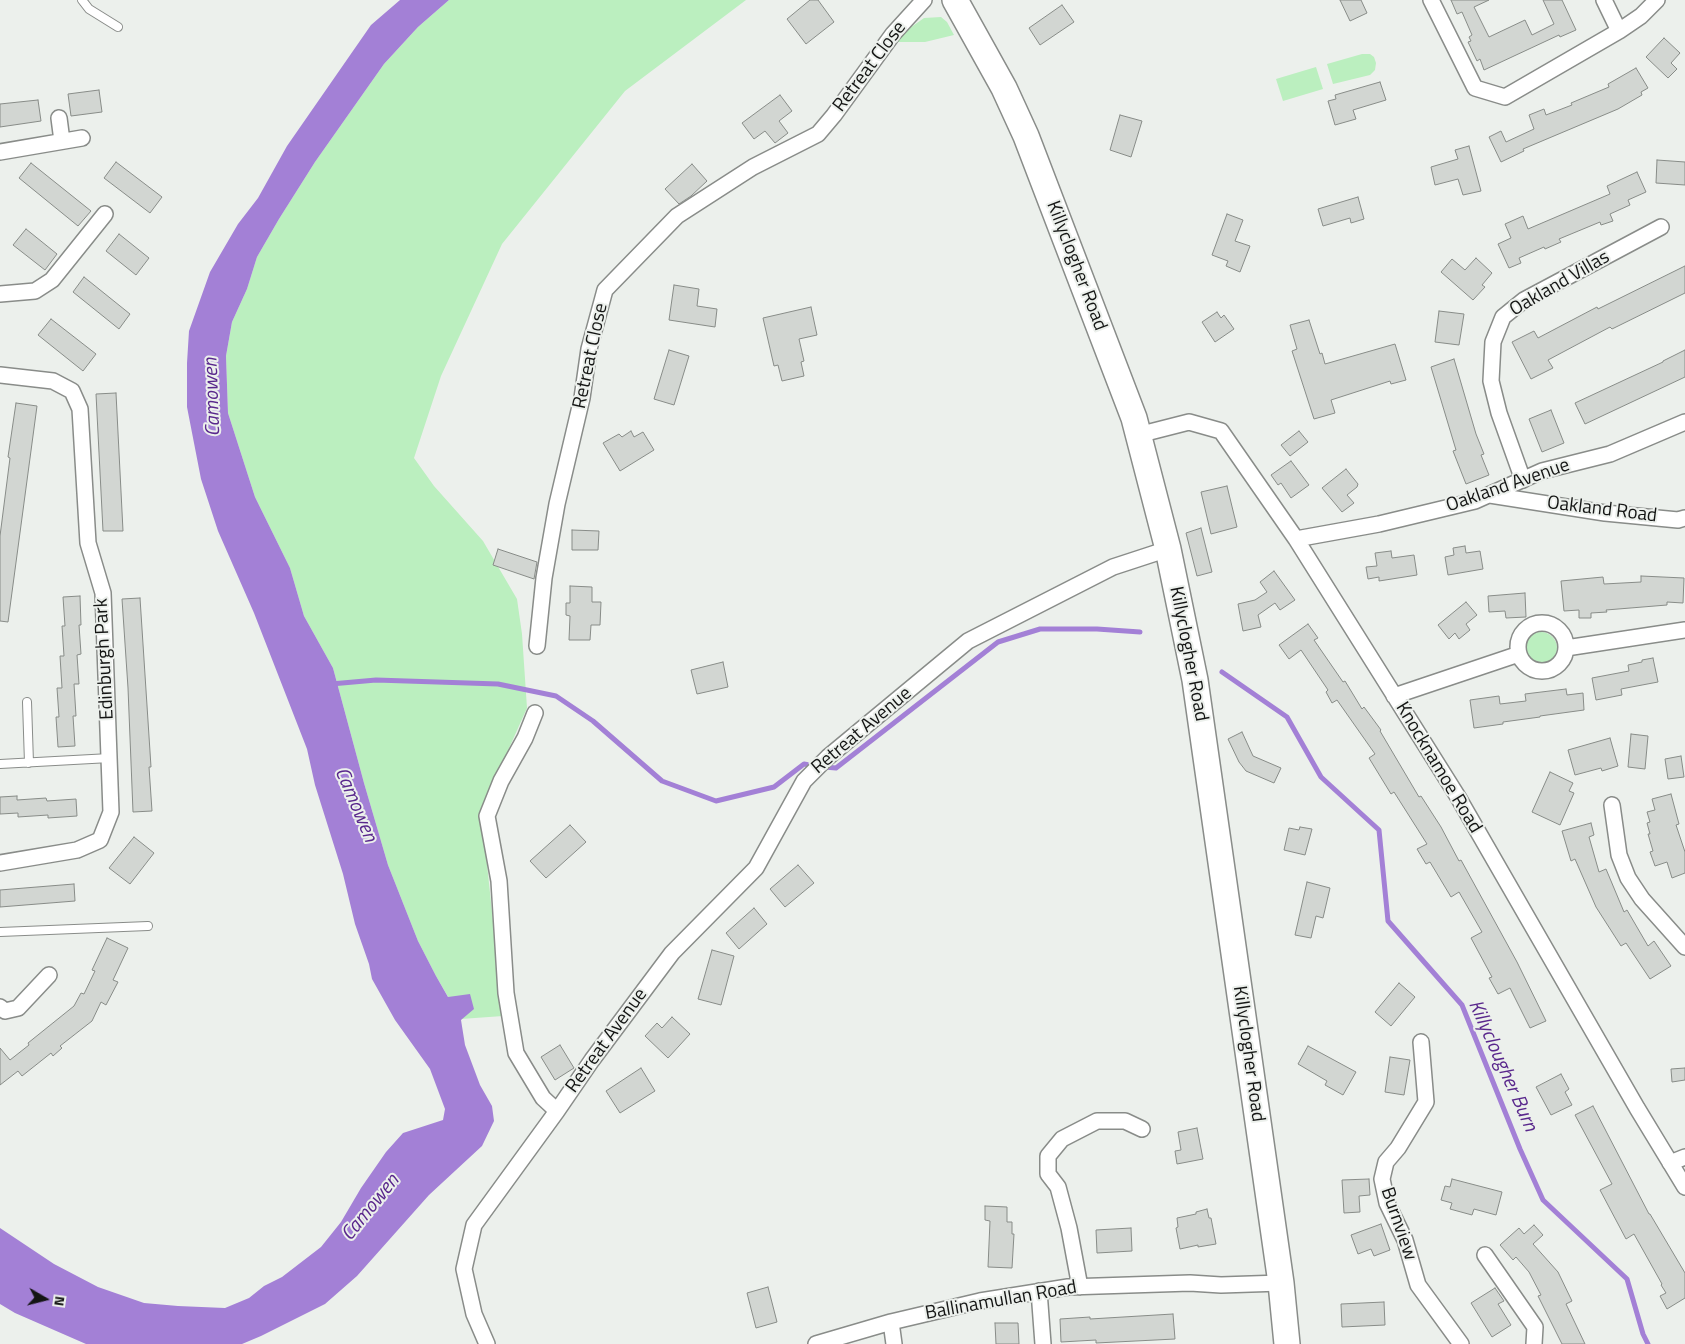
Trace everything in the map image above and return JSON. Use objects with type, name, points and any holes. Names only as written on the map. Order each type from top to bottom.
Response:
[{"type":"highway","name":"Killyclogher Road","points":[[955,0],[1004,88],[1026,136],[1134,418],[1168,549],[1195,680],[1281,1284],[1287,1344]]},
{"type":"street","name":"Retreat Close","points":[[537,646],[544,578],[557,504],[582,398],[589,349],[605,290],[677,216],[753,167],[818,134],[893,34],[924,0]]},
{"type":"street","points":[[1431,0],[1475,88],[1505,97],[1618,31],[1641,16],[1657,0]]},
{"type":"street","points":[[1604,0],[1618,31]]},
{"type":"street","points":[[59,118],[62,141]]},
{"type":"street","points":[[0,152],[82,138]]},
{"type":"street","points":[[0,294],[35,290],[52,280],[105,214]]},
{"type":"street","name":"Oakland Villas","points":[[1523,480],[1499,413],[1491,381],[1493,342],[1503,317],[1524,300],[1661,227]]},
{"type":"street","name":"Edinburgh Park","points":[[0,375],[53,380],[72,391],[80,409],[88,543],[103,593],[111,812],[100,840],[77,850],[0,863]]},
{"type":"street","name":"Knocknamoe Road","points":[[1138,434],[1189,422],[1221,431],[1296,539],[1458,797],[1637,1108],[1685,1187]]},
{"type":"street","name":"Oakland Avenue","points":[[1296,539],[1380,524],[1475,501],[1542,471],[1610,454],[1685,422]]},
{"type":"street","name":"Oakland Road","points":[[1490,495],[1605,512],[1678,520],[1685,518]]},
{"type":"street","name":"Retreat Avenue","points":[[535,713],[525,738],[501,781],[488,816],[499,880],[506,993],[516,1053],[543,1098],[557,1111],[592,1060],[672,953],[756,868],[804,781],[828,757],[968,641],[1113,568],[1168,549]]},
{"type":"street","points":[[1545,623],[1556,627],[1564,636],[1566,648],[1564,657],[1558,665],[1550,670],[1540,672],[1531,669],[1523,663],[1519,654],[1518,643],[1523,632],[1533,625],[1545,623]]},
{"type":"street","points":[[1566,648],[1685,630]]},
{"type":"street","points":[[1394,696],[1519,654]]},
{"type":"street","points":[[1612,805],[1619,855],[1628,878],[1642,899],[1685,947]]},
{"type":"street","points":[[0,1007],[5,1011],[18,1008],[49,975]]},
{"type":"street","name":"Burnview","points":[[1421,1042],[1426,1102],[1398,1148],[1386,1162],[1382,1179],[1387,1203],[1405,1240],[1418,1285],[1461,1344]]},
{"type":"street","points":[[487,1344],[474,1314],[464,1269],[474,1224],[557,1111]]},
{"type":"street","points":[[1080,1286],[1070,1228],[1058,1187],[1048,1174],[1048,1156],[1062,1139],[1096,1121],[1125,1122],[1142,1129]]},
{"type":"street","points":[[1670,1164],[1685,1157]]},
{"type":"street","points":[[1486,1255],[1535,1327],[1534,1344]]},
{"type":"street","name":"Ballinamullan Road","points":[[816,1344],[891,1322],[980,1301],[1039,1291],[1080,1286],[1281,1284]]},
{"type":"street","points":[[1039,1291],[1042,1344]]},
{"type":"street","points":[[891,1322],[894,1344]]},
{"type":"lane","points":[[82,0],[88,9],[118,27]]},
{"type":"lane","points":[[27,702],[29,763]]},
{"type":"lane","points":[[0,764],[110,758]]},
{"type":"lane","points":[[0,932],[148,926]]},
{"type":"green space","points":[[449,0],[746,0],[625,91],[502,244],[441,376],[414,458],[434,486],[483,541],[517,599],[522,634],[527,708],[493,784],[482,817],[503,1016],[461,1019],[418,941],[388,865],[333,668],[304,616],[290,568],[255,497],[228,413],[226,356],[232,322],[247,289],[257,257],[279,219],[315,162],[384,64],[418,27]]},
{"type":"green space","points":[[941,17],[947,22],[954,35],[925,42],[896,42],[907,30],[924,18]]},
{"type":"green space","points":[[1362,54],[1370,54],[1374,57],[1376,63],[1375,70],[1370,75],[1333,84],[1327,64]]},
{"type":"green space","points":[[1316,67],[1323,89],[1283,101],[1276,79]]},
{"type":"green space","points":[[1541,632],[1547,633],[1552,637],[1556,642],[1556,654],[1552,659],[1547,663],[1541,664],[1535,663],[1530,659],[1526,654],[1525,648],[1526,642],[1530,637],[1535,633]]},
{"type":"water","name":"Camowen","points":[[400,0],[449,0],[418,27],[384,64],[315,162],[257,257],[247,289],[232,322],[226,356],[228,413],[255,497],[290,568],[304,616],[333,668],[388,865],[418,941],[448,997],[470,994],[474,1009],[461,1020],[465,1045],[480,1085],[492,1106],[494,1121],[482,1146],[429,1195],[357,1276],[325,1304],[242,1344],[86,1344],[15,1313],[0,1304],[0,1228],[54,1264],[98,1287],[144,1303],[225,1308],[249,1298],[264,1286],[282,1277],[321,1247],[341,1222],[361,1188],[386,1152],[403,1133],[443,1120],[445,1109],[430,1069],[395,1020],[372,979],[369,964],[355,924],[343,874],[315,785],[307,749],[254,613],[218,531],[201,479],[187,407],[189,331],[210,272],[238,224],[258,198],[287,146],[371,25]]},
{"type":"building","points":[[810,0],[818,0],[834,22],[806,44],[787,19]]},
{"type":"building","points":[[1340,0],[1361,0],[1367,13],[1350,21]]},
{"type":"building","points":[[1451,0],[1489,0],[1474,7],[1489,37],[1525,20],[1532,35],[1554,24],[1543,0],[1562,0],[1576,30],[1560,37],[1559,35],[1484,70],[1480,59],[1477,61],[1468,42],[1471,41],[1469,37],[1472,35],[1462,12],[1457,14]]},
{"type":"building","points":[[1062,5],[1074,22],[1040,45],[1029,28]]},
{"type":"building","points":[[1664,38],[1680,53],[1671,63],[1677,69],[1668,78],[1646,57]]},
{"type":"building","points":[[1636,68],[1648,88],[1641,92],[1642,95],[1618,109],[1523,149],[1524,151],[1501,162],[1489,137],[1501,131],[1506,142],[1534,129],[1529,115],[1544,109],[1546,115],[1572,105],[1571,103],[1609,87],[1608,84]]},
{"type":"building","points":[[1380,82],[1386,100],[1353,110],[1356,119],[1335,125],[1328,101],[1336,99],[1335,95]]},
{"type":"building","points":[[99,90],[102,112],[71,116],[68,94]]},
{"type":"building","points":[[780,95],[792,111],[779,121],[788,133],[775,143],[765,131],[754,139],[742,123]]},
{"type":"building","points":[[38,100],[41,121],[0,127],[0,104]]},
{"type":"building","points":[[1120,115],[1142,121],[1131,157],[1110,150]]},
{"type":"building","points":[[1469,146],[1481,191],[1463,195],[1458,179],[1435,185],[1431,167],[1458,159],[1455,150]]},
{"type":"building","points":[[1657,160],[1685,162],[1685,185],[1656,183]]},
{"type":"building","points":[[116,162],[162,197],[150,213],[104,178]]},
{"type":"building","points":[[31,163],[91,211],[78,226],[19,178]]},
{"type":"building","points":[[692,164],[707,181],[679,204],[665,189]]},
{"type":"building","points":[[1637,172],[1646,192],[1628,200],[1630,205],[1610,214],[1613,221],[1601,225],[1600,222],[1559,239],[1561,242],[1519,258],[1521,263],[1509,268],[1498,244],[1511,238],[1505,224],[1523,216],[1528,229],[1610,194],[1607,186]]},
{"type":"building","points":[[1358,197],[1364,219],[1351,223],[1350,218],[1323,226],[1318,209]]},
{"type":"building","points":[[1227,214],[1243,220],[1235,241],[1250,246],[1240,272],[1226,266],[1228,261],[1212,255]]},
{"type":"building","points":[[26,229],[57,254],[45,270],[13,245]]},
{"type":"building","points":[[119,234],[149,258],[136,275],[106,251]]},
{"type":"building","points":[[1476,258],[1492,273],[1482,285],[1485,287],[1473,300],[1441,272],[1452,259],[1465,270]]},
{"type":"building","points":[[1685,266],[1685,293],[1612,329],[1610,327],[1548,360],[1553,368],[1531,379],[1512,342],[1534,331],[1538,338],[1597,307],[1598,309]]},
{"type":"building","points":[[84,277],[130,314],[119,329],[73,292]]},
{"type":"building","points":[[674,285],[699,289],[697,306],[717,309],[715,327],[669,320]]},
{"type":"building","points":[[811,307],[817,335],[799,339],[804,361],[801,362],[804,376],[782,381],[778,365],[774,366],[763,318]]},
{"type":"building","points":[[1439,311],[1464,314],[1459,345],[1435,342]]},
{"type":"building","points":[[1217,312],[1221,318],[1224,315],[1234,329],[1215,342],[1202,322]]},
{"type":"building","points":[[51,319],[96,354],[83,371],[38,335]]},
{"type":"building","points":[[1309,320],[1325,364],[1395,344],[1406,380],[1391,384],[1390,381],[1331,400],[1335,413],[1314,419],[1292,351],[1297,349],[1290,325]]},
{"type":"building","points":[[669,350],[689,356],[674,405],[654,399]]},
{"type":"building","points":[[1685,350],[1685,377],[1585,424],[1575,403]]},
{"type":"building","points":[[1454,359],[1476,434],[1484,454],[1481,455],[1489,475],[1466,484],[1453,451],[1456,450],[1431,367]]},
{"type":"building","points":[[116,393],[123,531],[103,531],[96,394]]},
{"type":"building","points":[[16,403],[37,406],[8,622],[0,621],[0,536]]},
{"type":"building","points":[[1551,410],[1564,443],[1542,452],[1529,419]]},
{"type":"building","points":[[631,431],[634,437],[643,432],[654,450],[620,471],[603,443],[619,434],[622,437]]},
{"type":"building","points":[[1299,431],[1308,442],[1290,456],[1281,445]]},
{"type":"building","points":[[1291,461],[1309,485],[1291,498],[1281,483],[1278,485],[1271,475]]},
{"type":"building","points":[[1346,469],[1358,484],[1347,495],[1354,503],[1342,512],[1322,488]]},
{"type":"building","points":[[1227,486],[1237,527],[1211,534],[1201,492]]},
{"type":"building","points":[[1201,528],[1212,572],[1197,576],[1186,533]]},
{"type":"building","points":[[572,530],[599,531],[598,550],[572,550]]},
{"type":"building","points":[[1465,546],[1466,553],[1480,551],[1483,569],[1448,575],[1445,557],[1454,555],[1453,548]]},
{"type":"building","points":[[498,549],[537,562],[534,579],[493,565]]},
{"type":"building","points":[[1391,551],[1392,558],[1414,555],[1417,575],[1379,581],[1379,577],[1368,579],[1366,567],[1377,566],[1375,553]]},
{"type":"building","points":[[1274,571],[1295,600],[1280,610],[1275,603],[1258,615],[1261,627],[1243,631],[1238,604],[1255,600],[1267,592],[1260,582]]},
{"type":"building","points":[[1641,576],[1684,578],[1683,603],[1667,602],[1667,605],[1606,610],[1607,612],[1591,613],[1591,618],[1579,618],[1579,610],[1564,611],[1561,581],[1603,577],[1604,584],[1641,582]]},
{"type":"building","points":[[570,586],[592,587],[592,602],[601,602],[600,625],[591,625],[590,640],[569,640],[570,616],[566,615],[566,603],[570,603]]},
{"type":"building","points":[[1525,593],[1526,617],[1506,618],[1505,611],[1489,612],[1488,596]]},
{"type":"building","points":[[80,596],[81,654],[77,655],[79,684],[74,684],[76,716],[73,716],[75,746],[58,747],[56,717],[59,717],[57,688],[62,688],[60,656],[64,656],[62,626],[65,626],[63,597]]},
{"type":"building","points":[[140,598],[152,811],[133,812],[122,599]]},
{"type":"building","points":[[1466,602],[1477,615],[1466,624],[1470,630],[1459,639],[1455,633],[1449,639],[1438,625]]},
{"type":"building","points":[[1308,624],[1318,638],[1314,640],[1343,682],[1345,681],[1362,709],[1364,707],[1381,730],[1419,797],[1421,796],[1441,827],[1459,861],[1461,860],[1517,962],[1546,1021],[1530,1028],[1510,988],[1498,994],[1489,978],[1492,977],[1471,938],[1482,932],[1459,892],[1451,897],[1430,862],[1426,864],[1417,849],[1427,844],[1394,792],[1391,794],[1369,758],[1375,754],[1337,700],[1332,703],[1326,692],[1328,690],[1301,650],[1289,659],[1279,645]]},
{"type":"building","points":[[1653,658],[1658,682],[1621,689],[1622,695],[1596,700],[1592,678],[1629,671],[1628,665]]},
{"type":"building","points":[[723,662],[728,687],[697,694],[691,670]]},
{"type":"building","points":[[1566,689],[1567,695],[1583,693],[1584,710],[1474,728],[1470,700],[1499,696],[1500,704],[1526,701],[1525,694]]},
{"type":"building","points":[[1242,732],[1253,756],[1281,768],[1274,783],[1246,771],[1239,762],[1228,739]]},
{"type":"building","points":[[1631,734],[1648,736],[1645,769],[1628,767]]},
{"type":"building","points":[[1610,738],[1618,766],[1602,771],[1601,768],[1575,775],[1568,750]]},
{"type":"building","points":[[1681,756],[1684,777],[1668,779],[1665,759]]},
{"type":"building","points":[[1550,772],[1573,783],[1569,791],[1574,793],[1560,825],[1532,812]]},
{"type":"building","points":[[1671,794],[1679,824],[1676,825],[1685,852],[1685,873],[1672,878],[1667,862],[1655,866],[1650,852],[1653,851],[1647,823],[1650,822],[1647,812],[1655,810],[1652,799]]},
{"type":"building","points":[[17,796],[17,800],[46,798],[47,801],[76,799],[77,816],[48,818],[48,815],[18,817],[18,813],[0,814],[0,797]]},
{"type":"building","points":[[1591,823],[1594,835],[1589,837],[1599,872],[1606,869],[1624,912],[1627,910],[1648,946],[1654,941],[1671,966],[1650,979],[1626,943],[1621,946],[1596,907],[1575,859],[1571,861],[1562,831]]},
{"type":"building","points":[[570,825],[586,842],[546,878],[530,861]]},
{"type":"building","points":[[1300,827],[1312,829],[1305,855],[1284,850],[1289,828],[1299,830]]},
{"type":"building","points":[[134,837],[154,853],[130,884],[109,868]]},
{"type":"building","points":[[798,865],[814,883],[785,907],[770,889]]},
{"type":"building","points":[[1307,882],[1330,888],[1323,918],[1316,916],[1311,938],[1295,935]]},
{"type":"building","points":[[74,884],[75,901],[0,907],[0,890]]},
{"type":"building","points":[[754,908],[767,924],[739,949],[726,933]]},
{"type":"building","points":[[107,938],[128,948],[113,980],[118,982],[106,1005],[101,1002],[92,1021],[60,1046],[62,1048],[53,1056],[51,1053],[22,1076],[18,1071],[0,1085],[0,1048],[10,1060],[74,1006],[81,993],[84,994],[95,971],[92,970]]},
{"type":"building","points":[[712,950],[734,956],[721,1005],[698,999]]},
{"type":"building","points":[[1399,983],[1415,997],[1391,1026],[1375,1012]]},
{"type":"building","points":[[672,1017],[690,1034],[668,1058],[645,1036],[657,1023],[662,1028]]},
{"type":"building","points":[[560,1045],[574,1068],[555,1080],[541,1057]]},
{"type":"building","points":[[1308,1046],[1356,1072],[1343,1095],[1325,1085],[1327,1081],[1298,1064]]},
{"type":"building","points":[[1390,1057],[1410,1060],[1404,1095],[1385,1092]]},
{"type":"building","points":[[641,1068],[655,1091],[620,1113],[606,1091]]},
{"type":"building","points":[[1685,1068],[1685,1080],[1672,1082],[1671,1069]]},
{"type":"building","points":[[1561,1074],[1569,1089],[1565,1092],[1572,1105],[1551,1115],[1536,1087]]},
{"type":"building","points":[[1593,1106],[1649,1214],[1685,1273],[1685,1298],[1667,1309],[1660,1296],[1666,1293],[1634,1234],[1626,1239],[1600,1190],[1612,1184],[1575,1115]]},
{"type":"building","points":[[1197,1128],[1203,1159],[1177,1164],[1175,1151],[1181,1150],[1178,1132]]},
{"type":"building","points":[[1369,1179],[1370,1195],[1359,1196],[1360,1212],[1344,1213],[1342,1180]]},
{"type":"building","points":[[1452,1179],[1502,1192],[1496,1215],[1474,1209],[1472,1215],[1450,1209],[1452,1203],[1441,1200],[1445,1186],[1450,1187]]},
{"type":"building","points":[[985,1206],[1007,1207],[1007,1222],[1012,1222],[1012,1234],[1014,1234],[1012,1268],[988,1267],[990,1221],[985,1220]]},
{"type":"building","points":[[1207,1209],[1209,1218],[1211,1218],[1216,1244],[1180,1249],[1176,1228],[1178,1227],[1177,1218],[1196,1214],[1196,1212]]},
{"type":"building","points":[[1381,1224],[1390,1250],[1374,1256],[1371,1249],[1358,1254],[1351,1235]]},
{"type":"building","points":[[1534,1225],[1543,1235],[1533,1244],[1558,1272],[1572,1301],[1566,1304],[1585,1344],[1562,1344],[1538,1296],[1541,1295],[1529,1272],[1516,1257],[1513,1260],[1500,1245],[1519,1228],[1524,1234]]},
{"type":"building","points":[[1131,1228],[1132,1251],[1097,1253],[1096,1230]]},
{"type":"building","points":[[768,1287],[777,1322],[756,1328],[747,1293]]},
{"type":"building","points":[[1495,1288],[1504,1301],[1498,1304],[1511,1325],[1492,1337],[1471,1303]]},
{"type":"building","points":[[1384,1302],[1385,1325],[1342,1327],[1341,1304]]},
{"type":"building","points":[[1173,1314],[1175,1339],[1096,1343],[1096,1340],[1061,1342],[1060,1319]]},
{"type":"building","points":[[995,1323],[1018,1323],[1019,1344],[996,1344]]},
{"type":"waterway","points":[[824,767],[836,768],[998,642],[1040,629],[1097,629],[1140,632]]},
{"type":"waterway","name":"Killyclougher Burn","points":[[1222,672],[1287,717],[1321,777],[1379,830],[1388,921],[1462,1005],[1520,1149],[1543,1200],[1627,1279],[1643,1334],[1648,1344]]},
{"type":"waterway","points":[[331,684],[376,680],[498,684],[556,696],[593,721],[662,781],[716,801],[774,787],[804,764],[815,766]]}]
